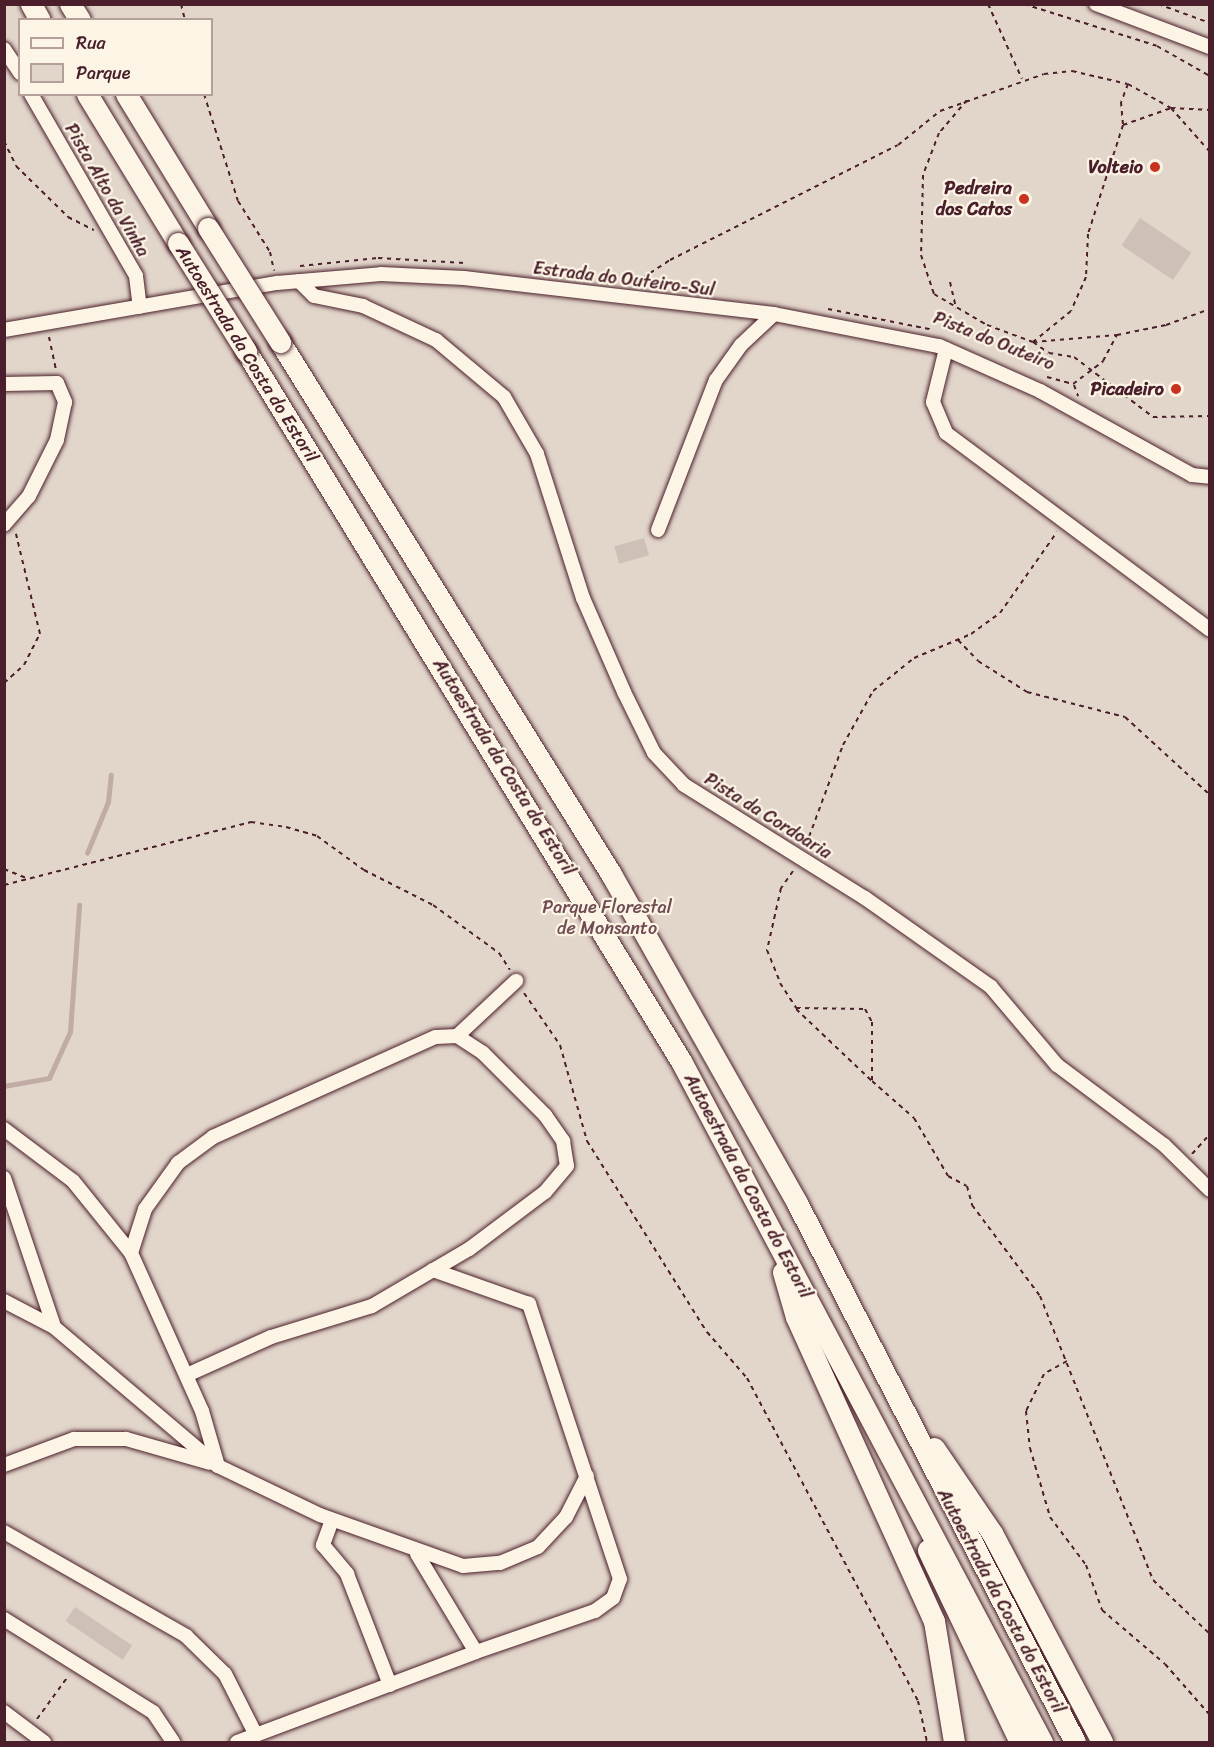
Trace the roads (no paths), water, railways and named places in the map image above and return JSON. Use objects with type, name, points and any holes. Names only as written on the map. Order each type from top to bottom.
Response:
[{"type":"highway","points":[[31,4],[39,18]]},
{"type":"highway","points":[[70,4],[79,18]]},
{"type":"highway","name":"Autoestrada da Costa do Estoril","points":[[88,96],[581,891],[681,1061],[1042,1743]]},
{"type":"highway","name":"Autoestrada da Costa do Estoril","points":[[127,96],[611,874],[797,1203],[881,1371],[1075,1743]]},
{"type":"highway","points":[[771,1228],[796,1317],[934,1621],[954,1743]]},
{"type":"highway","points":[[881,1371],[992,1533],[1102,1743]]},
{"type":"highway","points":[[901,1476],[940,1585],[1020,1743]]},
{"type":"street","points":[[1096,4],[1209,47]]},
{"type":"street","points":[[4,49],[18,70]]},
{"type":"street","name":"Pista Alto da Vinha","points":[[33,96],[135,276],[140,307]]},
{"type":"street","name":"Estrada do Outeiro-Sul","points":[[4,330],[47,321],[299,281],[372,274],[464,278],[774,315],[946,349],[1040,391],[1192,475],[1209,477]]},
{"type":"street","name":"Pista da Cordoaria","points":[[299,281],[314,296],[363,306],[436,340],[504,397],[537,454],[583,598],[654,753],[684,785],[802,858],[991,987],[1057,1065],[1185,1163],[1209,1190]]},
{"type":"street","points":[[658,530],[716,380],[741,345],[774,315]]},
{"type":"street","points":[[946,349],[933,402],[938,423],[970,454],[1065,520],[1209,630]]},
{"type":"street","points":[[4,384],[50,382],[61,389],[64,402],[57,440],[7,523]]},
{"type":"street","points":[[457,1036],[516,981]]},
{"type":"street","points":[[131,1253],[145,1209],[178,1163],[213,1137],[351,1080],[436,1037],[457,1036],[483,1053],[545,1115],[563,1141],[567,1166],[545,1192],[433,1270],[372,1306],[271,1337],[187,1375]]},
{"type":"street","points":[[4,1129],[73,1181],[131,1253],[187,1375],[218,1466]]},
{"type":"street","points":[[4,1178],[54,1327]]},
{"type":"street","points":[[237,1743],[476,1652],[595,1611],[613,1599],[620,1579],[529,1304],[433,1270]]},
{"type":"street","points":[[4,1301],[54,1327],[218,1466]]},
{"type":"street","points":[[4,1465],[74,1439],[126,1439],[218,1466],[332,1520],[417,1554],[463,1566],[500,1563],[538,1547],[566,1517],[587,1476]]},
{"type":"street","points":[[332,1520],[323,1545],[347,1574],[390,1685]]},
{"type":"street","points":[[4,1532],[186,1636],[225,1674],[256,1735]]},
{"type":"street","points":[[417,1554],[476,1652]]},
{"type":"street","points":[[4,1618],[153,1712],[173,1743]]},
{"type":"street","points":[[4,1712],[30,1729],[44,1743]]},
{"type":"waterway","points":[[87,853],[108,802],[111,775]]},
{"type":"waterway","points":[[4,1086],[49,1078],[70,1032],[79,905]]},
{"type":"place","name":"Volteio","points":[[1155,167]]},
{"type":"place","name":"Pedreira dos Catos","points":[[1024,199]]},
{"type":"place","name":"Picadeiro","points":[[1176,389]]},
{"type":"park label","name":"Parque Florestal de Monsanto","points":[[607,918]]}]
